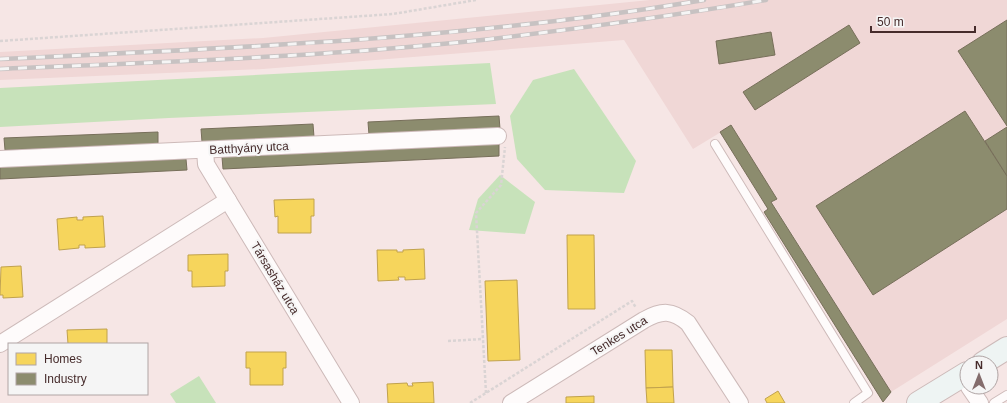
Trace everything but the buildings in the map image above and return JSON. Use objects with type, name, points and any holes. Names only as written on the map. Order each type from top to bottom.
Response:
[{"type":"main road","points":[[996,355],[1007,348]]},
{"type":"main road","points":[[918,403],[959,383]]},
{"type":"street","name":"Batthyány utca","points":[[0,159],[498,136]]},
{"type":"street","name":"Társasház utca","points":[[205,150],[206,164],[351,403]]},
{"type":"street","points":[[0,344],[228,200]]},
{"type":"street","name":"Tenkes utca","points":[[511,403],[644,320],[655,314],[668,312],[678,315],[688,323],[740,403]]},
{"type":"lane","points":[[715,144],[868,394],[854,403]]},
{"type":"lane","points":[[994,403],[1007,395]]},
{"type":"path","points":[[0,41],[393,14],[476,0]]},
{"type":"path","points":[[486,393],[476,212],[501,185],[501,173],[505,153],[504,136],[498,136]]},
{"type":"path","points":[[470,403],[632,301],[644,320]]},
{"type":"path","points":[[448,341],[483,339]]},
{"type":"shaded area","points":[[650,0],[1007,0],[1007,319],[891,392],[772,202],[777,198],[731,126],[693,149],[624,40],[263,69],[0,80],[0,52],[263,38]]},
{"type":"green space","points":[[490,63],[496,104],[0,127],[0,88]]},
{"type":"green space","points":[[574,69],[636,161],[624,193],[545,190],[517,159],[510,116],[533,80]]},
{"type":"green space","points":[[500,175],[535,202],[525,234],[469,230],[478,199]]},
{"type":"green space","points":[[199,376],[216,403],[176,403],[170,394]]},
{"type":"railway","points":[[0,59],[265,46],[441,33],[529,24],[704,0]]},
{"type":"railway","points":[[0,69],[302,55],[422,46],[589,27],[766,0]]}]
